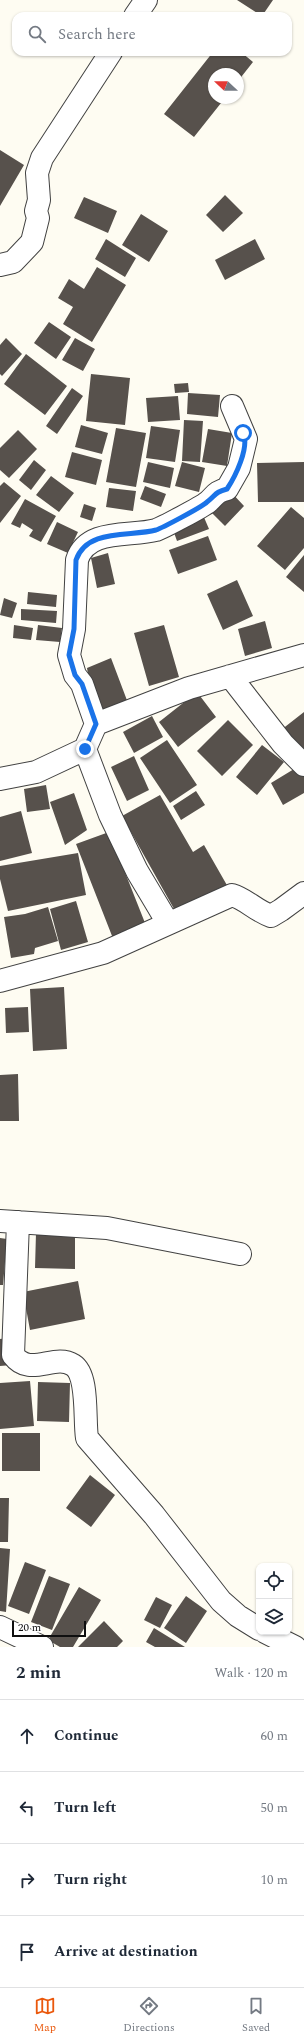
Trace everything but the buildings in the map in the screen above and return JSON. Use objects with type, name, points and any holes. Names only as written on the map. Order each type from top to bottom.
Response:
[{"type":"street","points":[[138,12],[146,0]]},
{"type":"street","points":[[0,265],[12,262],[32,242],[38,218],[36,211],[39,200],[37,172],[42,158],[108,56]]},
{"type":"street","points":[[0,779],[36,772],[85,749],[96,724],[82,684],[75,675],[69,655],[74,629],[76,560],[78,554],[85,545],[102,538],[156,530],[207,503],[217,491],[227,489],[239,468],[246,439],[232,406]]},
{"type":"street","points":[[96,724],[189,688],[304,655]]},
{"type":"street","points":[[230,676],[283,744],[304,765]]},
{"type":"street","points":[[85,749],[110,815],[137,871],[168,923]]},
{"type":"street","points":[[0,981],[103,953],[232,895],[240,898],[260,912],[270,916],[282,910],[304,893]]},
{"type":"street","points":[[240,1254],[108,1228],[9,1222],[14,1355],[19,1362],[27,1365],[66,1362],[74,1366],[82,1375],[84,1382],[84,1421],[86,1438],[154,1515],[221,1601],[238,1616],[256,1627]]},
{"type":"street","points":[[0,1627],[42,1647]]},
{"type":"street","points":[[271,1635],[295,1647]]},
{"type":"route","points":[[85,749],[96,724],[82,684],[75,675],[69,655],[74,629],[76,560],[78,554],[85,545],[102,538],[156,530],[207,503],[217,491],[227,489],[234,480],[239,468],[246,439],[243,433]]}]
